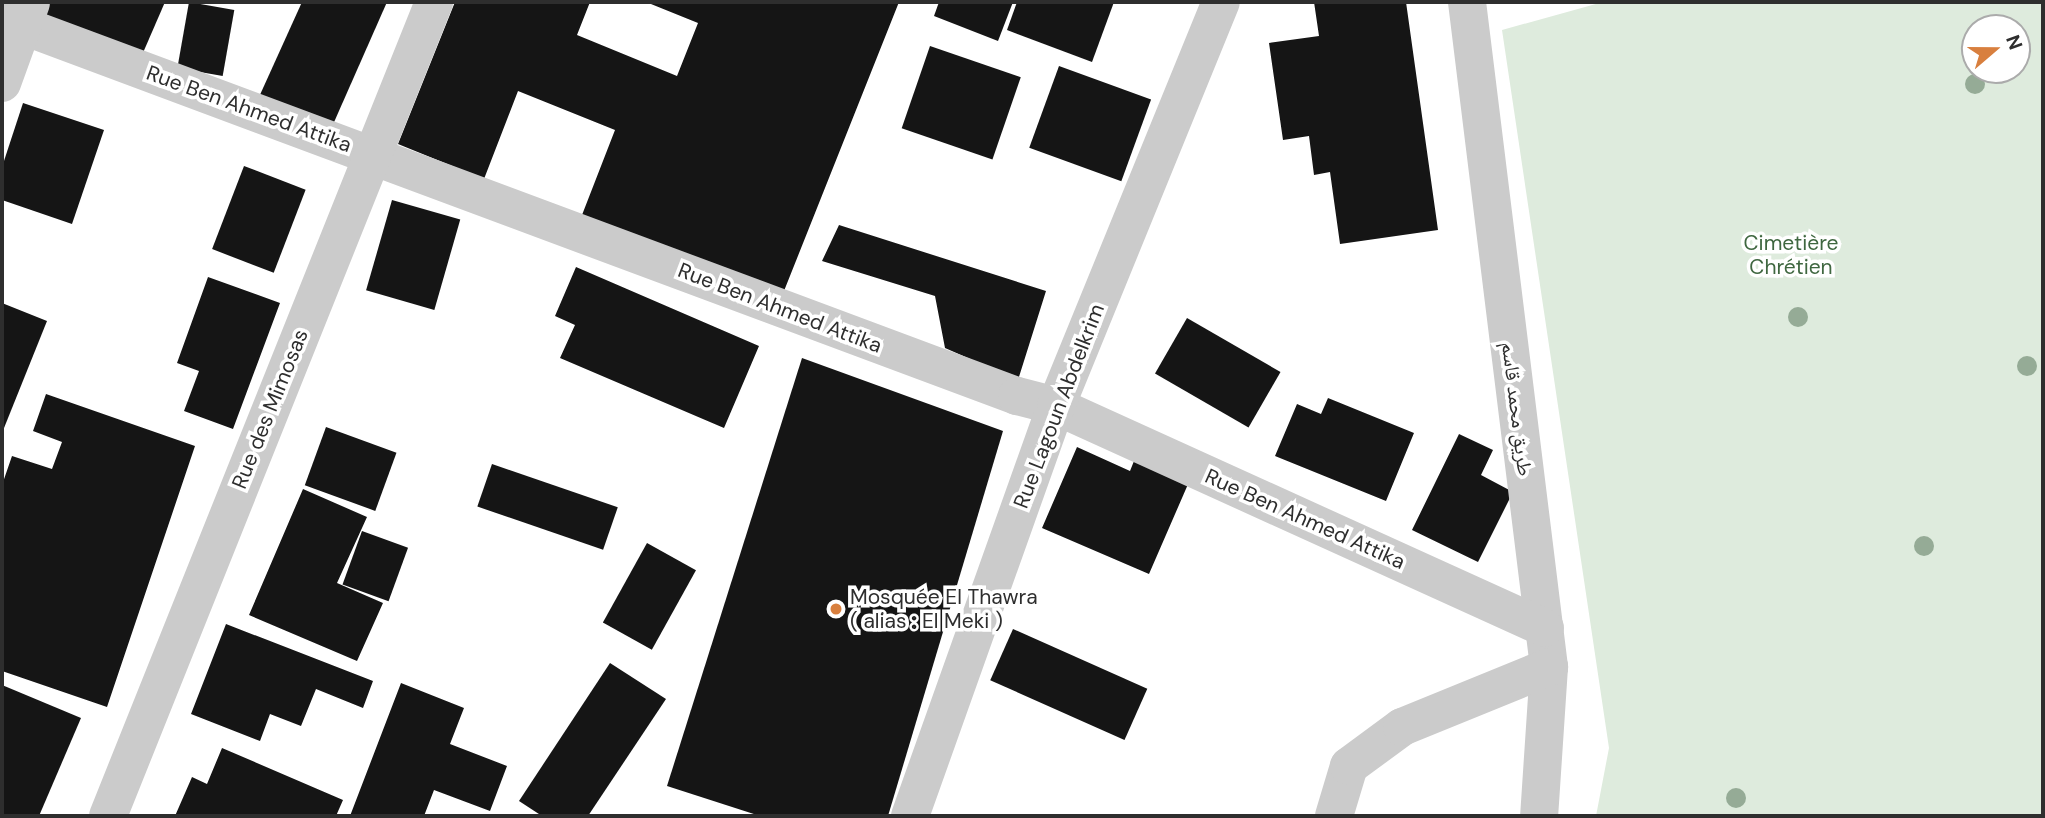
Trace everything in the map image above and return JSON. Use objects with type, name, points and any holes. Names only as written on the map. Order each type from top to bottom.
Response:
[{"type":"street","name":"Rue des Mimosas","points":[[108,816],[434,2]]},
{"type":"street","name":"Rue Lagoun Abdelkrim","points":[[910,816],[1056,406],[1221,2]]},
{"type":"street","name":"طريق محمد قاسم","points":[[1467,2],[1549,667],[1539,816]]},
{"type":"street","name":"Rue Ben Ahmed Attika","points":[[18,15],[372,154],[954,373],[1056,406],[1545,628]]},
{"type":"street","points":[[2,83],[18,15]]},
{"type":"street","points":[[1334,816],[1349,766],[1402,727],[1549,667]]},
{"type":"green space","name":"Cimetière Chrétien","points":[[1603,2],[2043,2],[2043,816],[1596,816],[1609,748],[1502,30]]},
{"type":"building","points":[[46,2],[165,2],[139,62],[39,19]]},
{"type":"building","points":[[189,2],[234,10],[223,76],[177,68]]},
{"type":"building","points":[[302,2],[387,2],[331,129],[259,97]]},
{"type":"building","points":[[455,2],[590,2],[577,35],[677,76],[698,23],[646,2],[899,2],[782,296],[582,215],[615,130],[518,91],[484,179],[398,144]]},
{"type":"building","points":[[939,2],[1013,2],[998,41],[934,16]]},
{"type":"building","points":[[1017,2],[1114,2],[1092,62],[1007,30]]},
{"type":"building","points":[[1314,2],[1406,2],[1438,230],[1340,244],[1330,172],[1314,175],[1309,136],[1283,140],[1269,43],[1319,36]]},
{"type":"building","points":[[930,46],[1021,77],[992,160],[902,128]]},
{"type":"building","points":[[1059,66],[1151,100],[1121,181],[1029,148]]},
{"type":"building","points":[[23,103],[104,130],[72,224],[2,200],[2,167]]},
{"type":"building","points":[[244,166],[306,190],[274,273],[212,249]]},
{"type":"building","points":[[392,200],[460,220],[434,310],[366,290]]},
{"type":"building","points":[[839,225],[1046,291],[1018,380],[945,348],[935,296],[822,261]]},
{"type":"building","points":[[576,267],[759,346],[724,428],[560,358],[575,325],[555,316]]},
{"type":"building","points":[[208,277],[280,303],[233,429],[184,411],[199,371],[177,363]]},
{"type":"building","points":[[2,303],[47,321],[2,433]]},
{"type":"building","points":[[1187,318],[1281,372],[1249,427],[1155,373]]},
{"type":"building","name":"Mosquée El Thawra ( alias : El Meki )","points":[[802,358],[1003,431],[888,816],[760,816],[667,786]]},
{"type":"building","points":[[46,394],[195,446],[107,707],[2,671],[2,485],[12,456],[52,469],[62,442],[33,431]]},
{"type":"building","points":[[1328,398],[1414,433],[1386,501],[1275,456],[1297,404],[1321,414]]},
{"type":"building","points":[[326,427],[396,453],[375,511],[305,485]]},
{"type":"building","points":[[1459,434],[1493,450],[1481,475],[1513,492],[1478,562],[1412,530]]},
{"type":"building","points":[[1077,447],[1130,471],[1138,451],[1192,475],[1149,574],[1042,528]]},
{"type":"building","points":[[492,464],[618,507],[603,550],[477,507]]},
{"type":"building","points":[[303,489],[367,517],[337,583],[383,603],[357,661],[249,615]]},
{"type":"building","points":[[362,531],[408,548],[389,601],[343,585]]},
{"type":"building","points":[[647,543],[696,570],[652,650],[603,623]]},
{"type":"building","points":[[226,624],[373,681],[363,708],[316,689],[301,726],[270,714],[260,741],[191,714]]},
{"type":"building","points":[[1013,629],[1147,689],[1125,740],[990,680]]},
{"type":"building","points":[[610,663],[666,699],[588,816],[542,816],[519,801]]},
{"type":"building","points":[[401,683],[464,708],[450,744],[507,766],[490,811],[434,790],[424,816],[350,816]]},
{"type":"building","points":[[2,685],[81,718],[39,816],[2,816]]},
{"type":"building","points":[[222,748],[343,800],[336,816],[175,816],[192,777],[207,784]]},
{"type":"place","name":"Mosquée El Thawra ( alias : El Meki )","points":[[836,609]]}]
